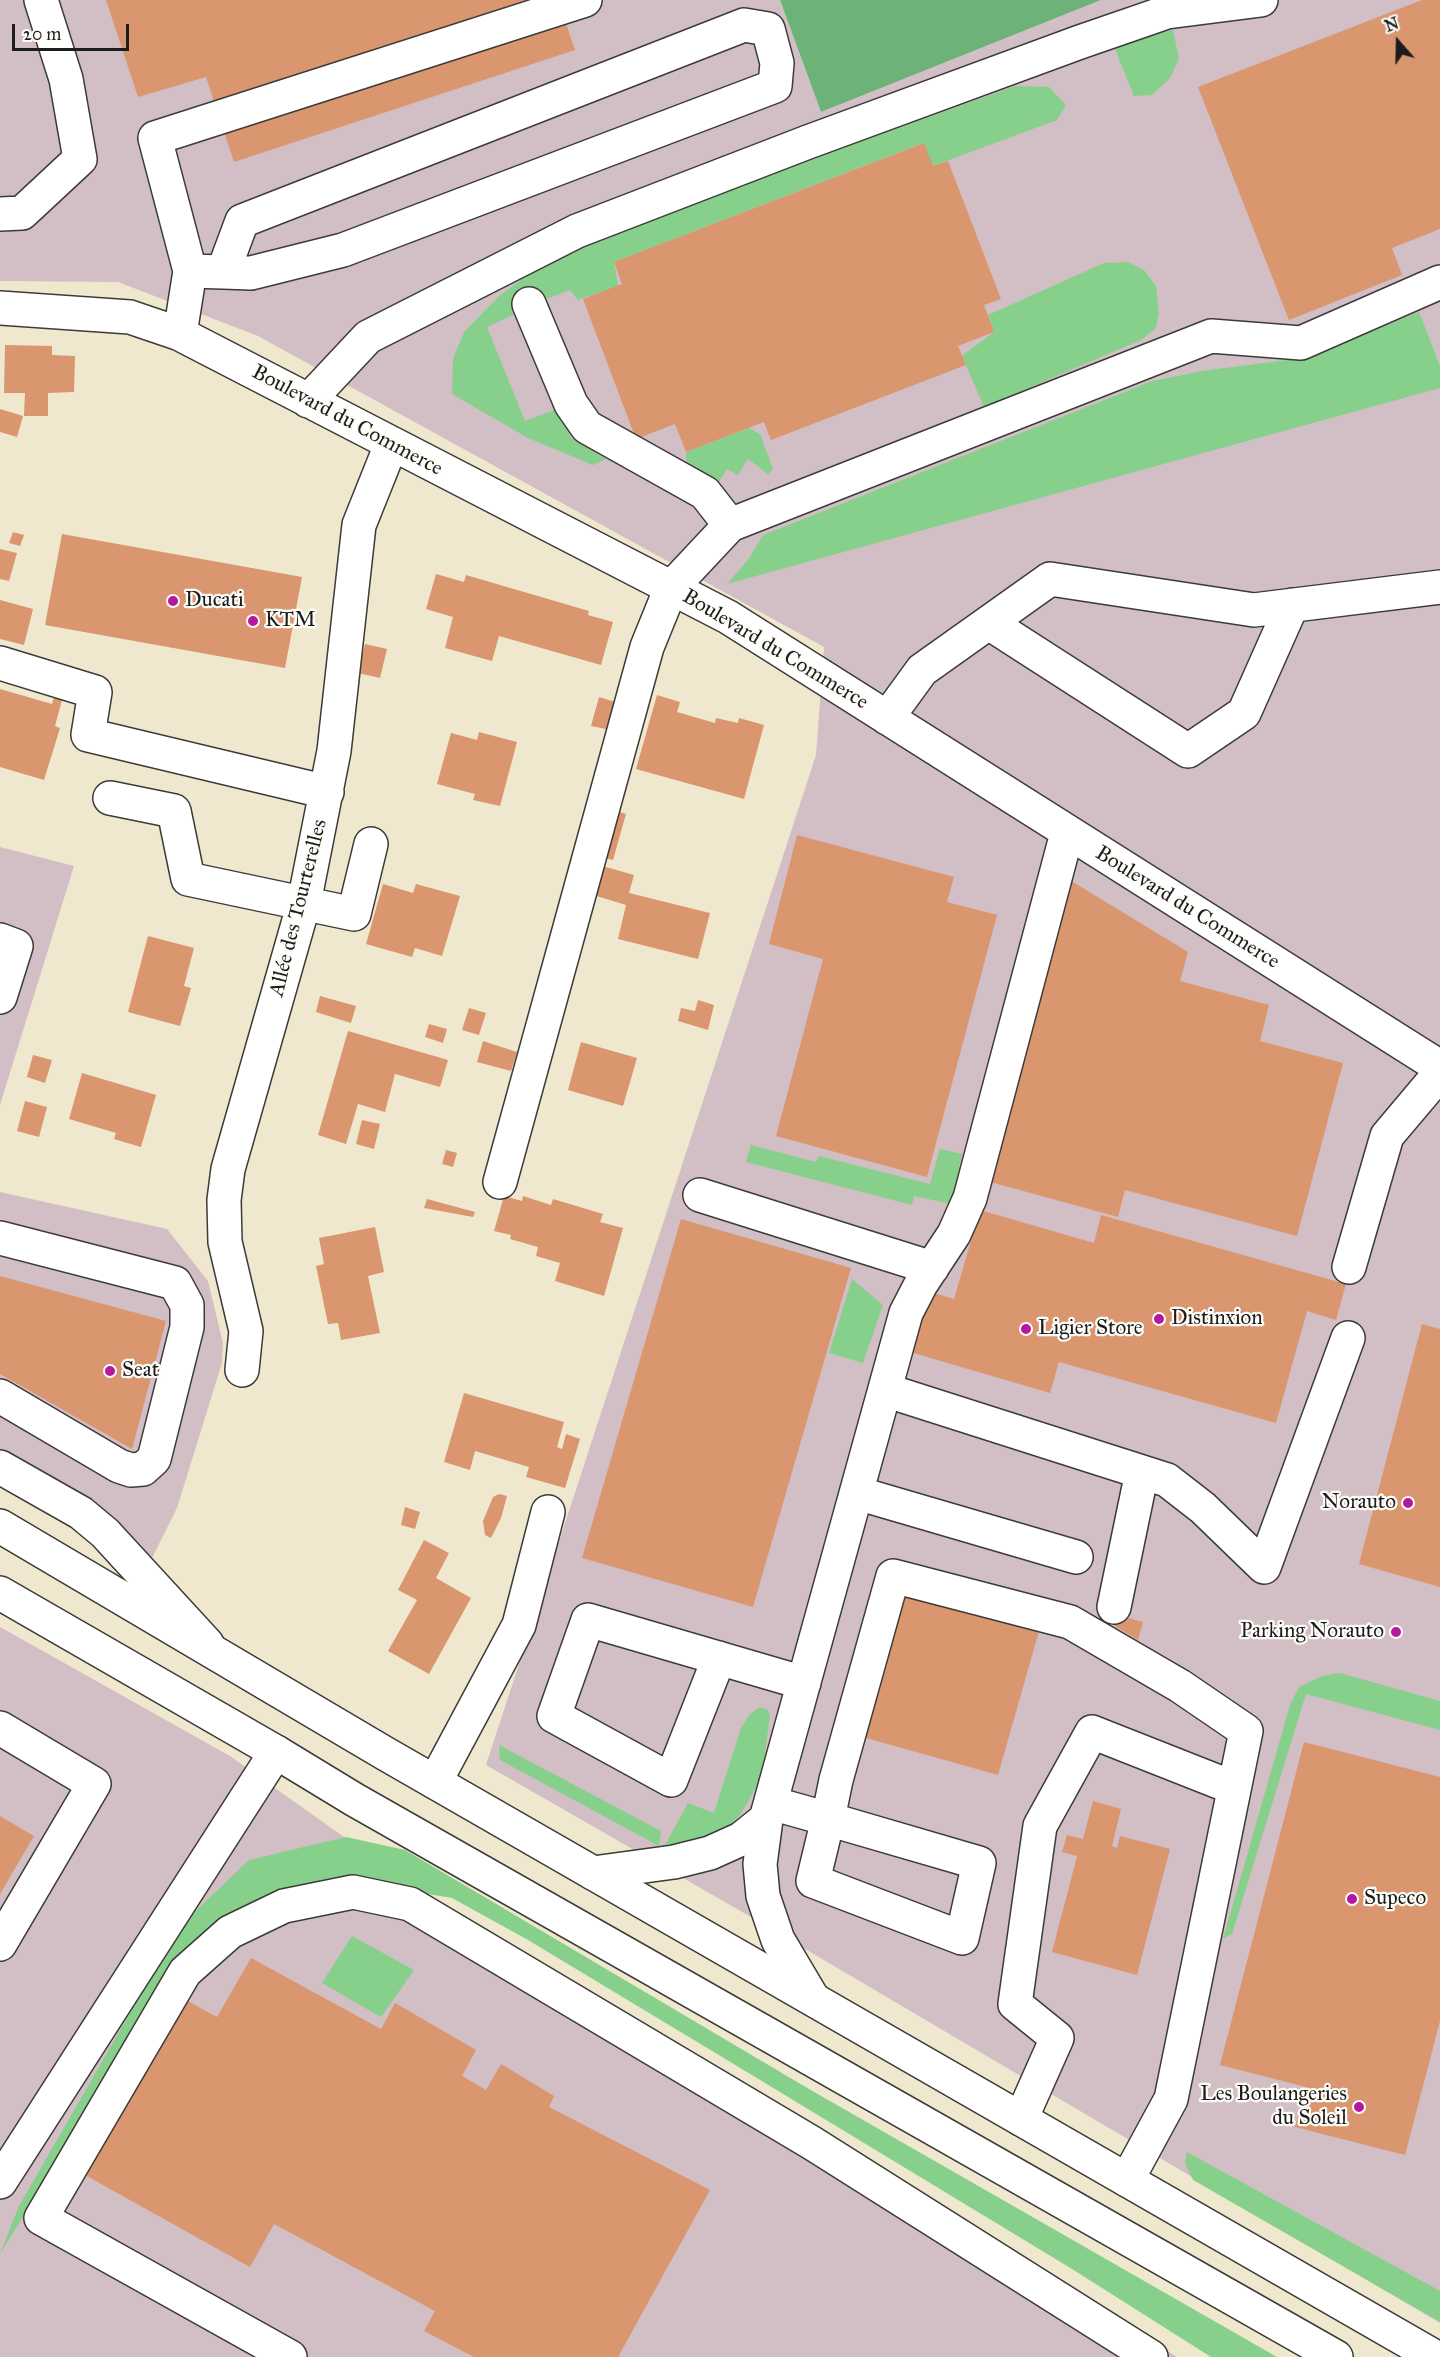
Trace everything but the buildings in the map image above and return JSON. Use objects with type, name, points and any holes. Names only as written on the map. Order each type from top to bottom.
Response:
[{"type":"street","points":[[0,214],[22,213],[80,159],[66,79],[41,0]]},
{"type":"street","points":[[180,334],[190,271],[155,138],[585,0]]},
{"type":"street","points":[[308,401],[368,337],[577,231],[830,134],[1167,12],[1261,0]]},
{"type":"street","points":[[190,271],[251,273],[343,250],[775,86],[777,63],[768,29],[744,25],[242,221],[223,272]]},
{"type":"street","points":[[500,1182],[647,647],[671,588],[730,525],[1210,336],[1301,343],[1440,282]]},
{"type":"street","points":[[529,304],[571,404],[587,427],[705,493],[730,525]]},
{"type":"street","name":"Boulevard du Commerce","points":[[0,308],[130,317],[180,334],[391,445],[728,617],[1440,1067]]},
{"type":"street","name":"Allée des Tourterelles","points":[[242,1370],[246,1331],[225,1242],[224,1200],[228,1169],[304,903],[334,751],[359,525],[391,445]]},
{"type":"street","points":[[887,718],[922,670],[1050,579],[1254,610],[1440,587]]},
{"type":"street","points":[[989,623],[1188,751],[1244,713],[1292,605]]},
{"type":"street","points":[[0,663],[95,692],[88,735],[327,792]]},
{"type":"street","points":[[110,798],[174,811],[188,879],[354,914],[371,844]]},
{"type":"street","points":[[813,1999],[778,1940],[763,1896],[760,1864],[768,1811],[906,1313],[954,1234],[970,1198],[1067,833]]},
{"type":"street","points":[[0,940],[16,945],[0,997]]},
{"type":"street","points":[[1349,1267],[1387,1136],[1440,1073]]},
{"type":"street","points":[[700,1195],[932,1268]]},
{"type":"street","points":[[0,1238],[175,1283],[187,1305],[187,1327],[154,1459],[143,1469],[132,1470],[119,1466],[0,1396]]},
{"type":"street","points":[[885,1390],[1167,1480],[1203,1508],[1264,1567],[1348,1338]]},
{"type":"street","points":[[0,1467],[81,1513],[105,1533],[214,1652]]},
{"type":"street","points":[[1114,1607],[1142,1472]]},
{"type":"street","points":[[856,1493],[1076,1557]]},
{"type":"street","points":[[435,1782],[519,1625],[548,1512]]},
{"type":"street","points":[[0,1526],[435,1782],[1435,2357]]},
{"type":"street","points":[[768,1811],[828,1819],[979,1863],[962,1938],[813,1881],[828,1819],[836,1780],[892,1575],[1070,1622],[1180,1686],[1246,1731],[1171,2099],[1127,2180]]},
{"type":"street","points":[[0,1593],[376,1812],[1336,2357]]},
{"type":"street","points":[[719,1658],[671,1780],[554,1716],[588,1620],[719,1658],[804,1683]]},
{"type":"street","points":[[0,1728],[94,1784],[0,1944]]},
{"type":"street","points":[[1021,2119],[1057,2038],[1015,2004],[1040,1826],[1092,1732],[1234,1788]]},
{"type":"street","points":[[0,2181],[276,1752]]},
{"type":"street","points":[[593,1873],[674,1862],[710,1853],[741,1839],[768,1811]]},
{"type":"street","points":[[290,2357],[40,2218],[184,1972],[230,1932],[284,1906],[353,1892],[410,1904],[812,2143],[1150,2357]]},
{"type":"shaded area","points":[[0,0],[780,0],[821,112],[1101,0],[1440,0],[1440,2323],[744,1913],[486,1765],[816,755],[824,647],[258,336],[118,282],[0,281]]},
{"type":"shaded area","points":[[0,847],[74,866],[0,1105]]},
{"type":"shaded area","points":[[0,1192],[167,1229],[208,1281],[223,1343],[222,1363],[177,1508],[151,1560],[0,1480]]},
{"type":"shaded area","points":[[0,1627],[230,1756],[437,1903],[999,2244],[1177,2357],[0,2357]]},
{"type":"green space","points":[[780,0],[1101,0],[821,112]]},
{"type":"green space","points":[[1173,30],[1179,59],[1170,78],[1152,95],[1134,96],[1115,49],[1121,44]]},
{"type":"green space","points":[[1015,86],[1049,87],[1066,105],[1057,120],[933,166],[923,143],[614,262],[618,286],[578,300],[570,290],[547,299],[543,292],[511,307],[513,315],[487,327],[525,421],[557,409],[571,438],[606,459],[593,465],[528,438],[452,394],[453,359],[464,332],[499,296],[549,260],[765,176]]},
{"type":"green space","points":[[1128,262],[1144,270],[1156,286],[1159,313],[1156,328],[1141,340],[984,407],[962,356],[994,332],[988,315],[1104,263]]},
{"type":"green space","points":[[1419,312],[1440,366],[1440,388],[727,584],[748,560],[763,535],[1152,381],[1317,354]]},
{"type":"green space","points":[[749,428],[760,434],[773,469],[768,474],[748,459],[738,475],[727,469],[718,483],[687,465],[686,452]]},
{"type":"green space","points":[[751,1145],[816,1162],[819,1156],[930,1184],[940,1149],[962,1154],[951,1204],[914,1196],[912,1205],[746,1162]]},
{"type":"green space","points":[[852,1279],[883,1305],[863,1363],[829,1353]]},
{"type":"green space","points":[[1340,1673],[1440,1701],[1440,1730],[1306,1694],[1232,1934],[1223,1939],[1290,1705],[1299,1687],[1322,1676]]},
{"type":"green space","points":[[760,1707],[768,1710],[770,1715],[762,1777],[742,1812],[733,1823],[721,1831],[682,1846],[664,1847],[688,1803],[714,1813],[741,1728],[750,1714]]},
{"type":"green space","points":[[499,1745],[661,1831],[659,1846],[500,1760]]},
{"type":"green space","points":[[346,1837],[405,1850],[809,2089],[1277,2357],[1211,2357],[1072,2269],[528,1940],[452,1898],[355,1882],[180,1958],[144,2006],[57,2162],[0,2254],[19,2206],[180,1926],[249,1860]]},
{"type":"green space","points":[[352,1936],[414,1970],[381,2017],[322,1983]]},
{"type":"green space","points":[[1187,2152],[1440,2291],[1440,2322],[1193,2180],[1185,2163]]},
{"type":"place","name":"Ducati","points":[[173,601]]},
{"type":"place","name":"KTM","points":[[253,621]]},
{"type":"place","name":"Distinxion","points":[[1159,1319]]},
{"type":"place","name":"Ligier Store","points":[[1026,1329]]},
{"type":"place","name":"Seat","points":[[110,1371]]},
{"type":"place","name":"Norauto","points":[[1408,1503]]},
{"type":"place","name":"Parking Norauto","points":[[1396,1632]]},
{"type":"place","name":"Supeco","points":[[1352,1899]]},
{"type":"place","name":"Les Boulangeries du Soleil","points":[[1359,2107]]}]
